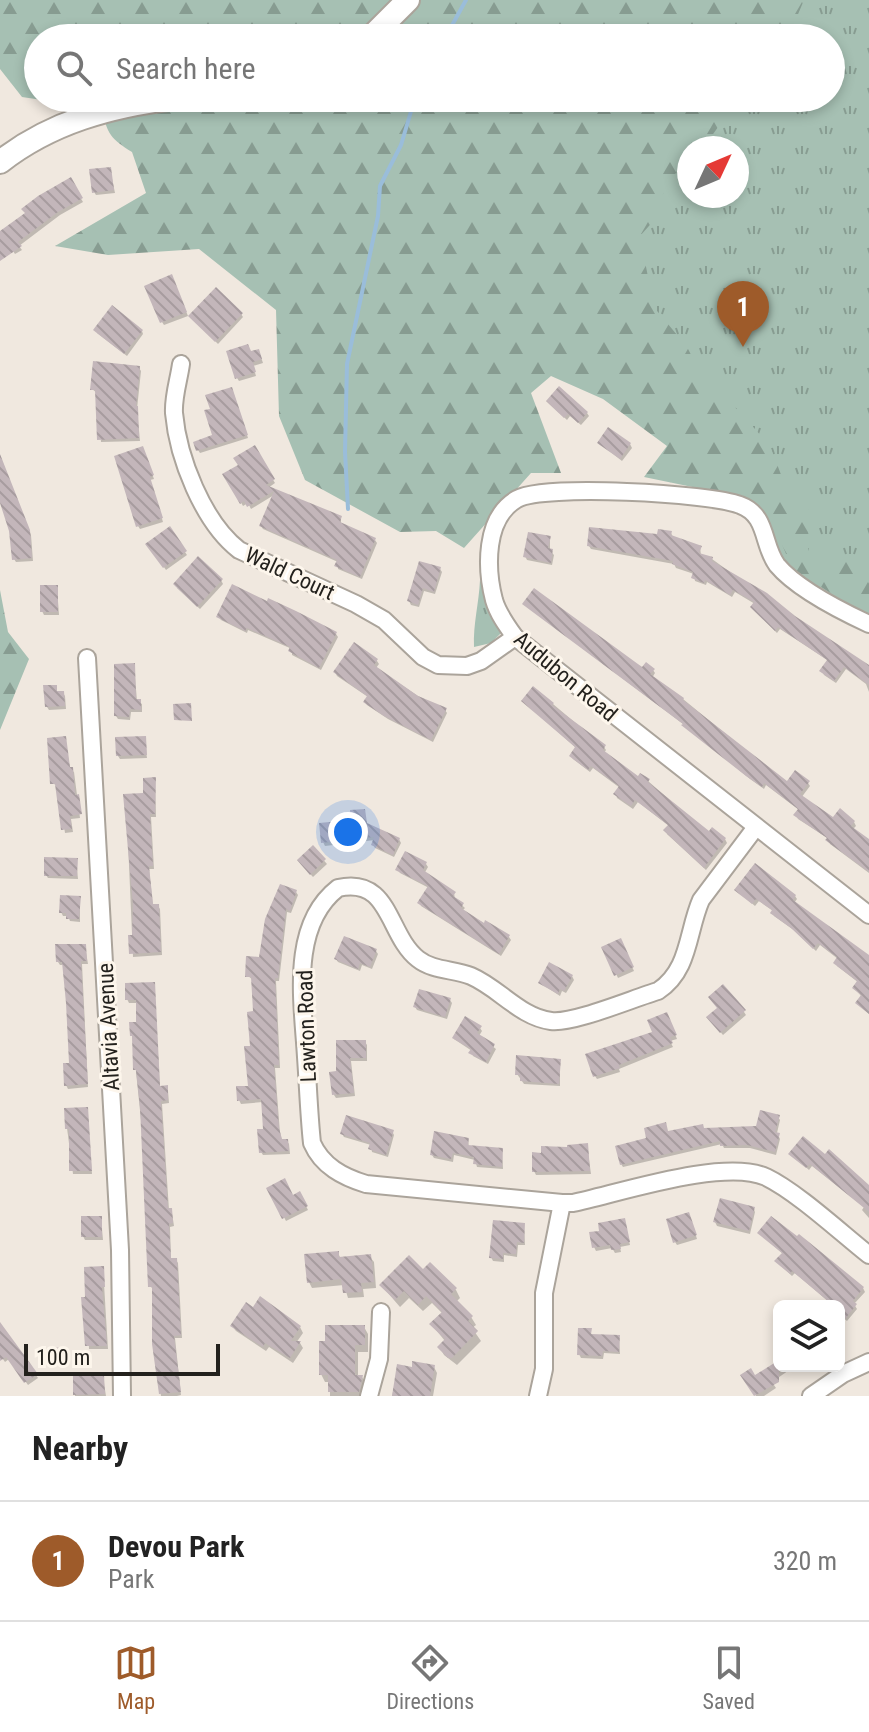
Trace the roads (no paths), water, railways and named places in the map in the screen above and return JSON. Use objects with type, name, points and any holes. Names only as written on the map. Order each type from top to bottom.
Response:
[{"type":"main road","points":[[384,24],[408,0]]},
{"type":"main road","points":[[0,162],[51,130],[95,112]]},
{"type":"street","name":"Wald Court","points":[[181,364],[174,410],[180,445],[205,512],[224,538],[239,550],[384,620],[423,657],[438,665],[467,666],[481,661],[515,637]]},
{"type":"street","name":"Audubon Road","points":[[869,624],[789,578],[775,562],[761,522],[742,505],[711,497],[551,491],[529,494],[514,500],[500,517],[490,542],[494,601],[515,637],[869,915]]},
{"type":"street","name":"Altavia Avenue","points":[[87,658],[120,1250],[122,1396]]},
{"type":"street","name":"Lawton Road","points":[[756,827],[701,900],[683,965],[667,985],[645,995],[554,1022],[532,1016],[496,988],[469,974],[420,961],[406,946],[381,901],[371,891],[359,887],[338,888],[322,904],[308,936],[302,972],[311,1135],[316,1151],[324,1162],[343,1175],[366,1184],[562,1203],[706,1173],[738,1170],[756,1174],[781,1186],[869,1255]]},
{"type":"street","points":[[538,1396],[544,1369],[544,1293],[562,1203]]},
{"type":"street","points":[[369,1396],[379,1359],[381,1312]]},
{"type":"street","points":[[811,1396],[869,1361]]},
{"type":"waterway","points":[[453,24],[466,0]]},
{"type":"waterway","points":[[348,509],[345,452],[347,364],[378,216],[380,186],[401,145],[411,112]]},
{"type":"place","name":"Devou Park","points":[[743,347]]}]
